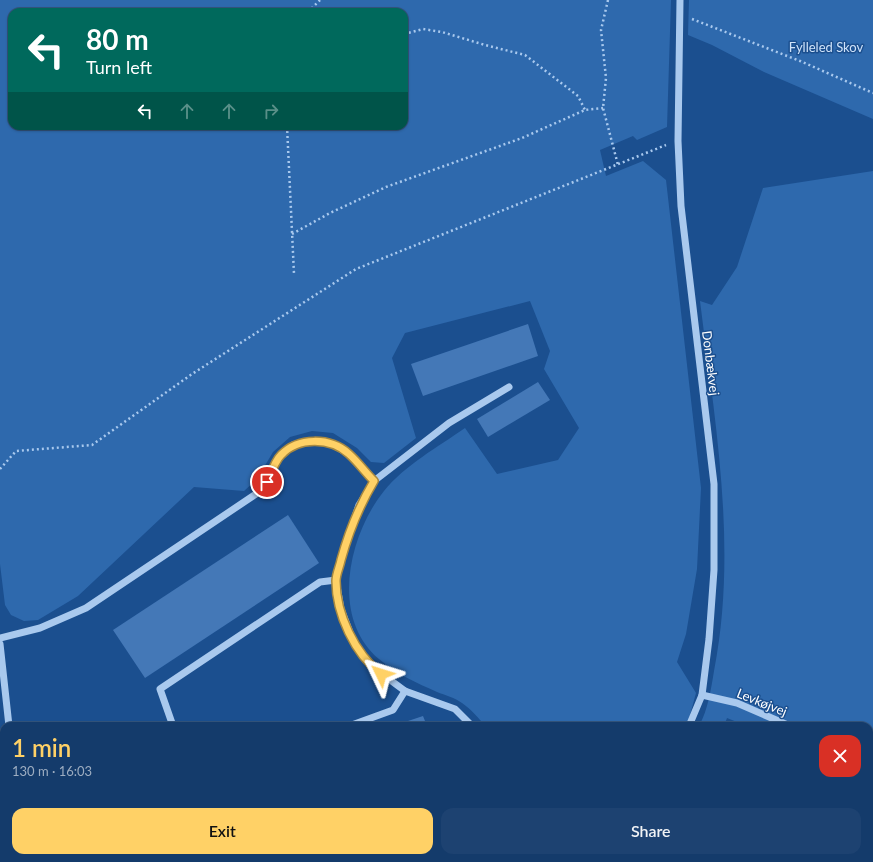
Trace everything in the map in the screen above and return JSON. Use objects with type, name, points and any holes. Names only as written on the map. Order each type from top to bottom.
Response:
[{"type":"street","name":"Donbækvej","points":[[680,0],[678,141],[685,237],[714,484],[714,570],[709,639],[702,695],[691,722]]},
{"type":"street","points":[[468,722],[455,709],[405,691],[370,666],[354,643],[341,609],[336,580],[346,543],[359,506],[374,481],[449,423],[509,387]]},
{"type":"street","points":[[0,638],[40,628],[86,608],[256,494],[267,482],[280,456],[293,445],[312,441],[330,443],[347,452],[374,481]]},
{"type":"street","points":[[172,722],[160,689],[320,582],[336,580]]},
{"type":"street","points":[[0,644],[9,722]]},
{"type":"street","points":[[360,722],[393,710],[405,691]]},
{"type":"street","name":"Levkøjvej","points":[[702,695],[737,702],[781,722]]},
{"type":"path","points":[[312,8],[320,0]]},
{"type":"path","points":[[608,0],[601,30],[606,78],[603,108],[618,165]]},
{"type":"path","points":[[679,15],[727,32],[873,93]]},
{"type":"path","points":[[408,33],[423,29],[442,32],[525,55],[578,96],[585,110]]},
{"type":"path","points":[[292,234],[330,213],[386,187],[522,138],[585,110],[603,108]]},
{"type":"path","points":[[287,130],[294,274]]},
{"type":"path","points":[[0,469],[16,451],[92,445],[192,374],[356,269],[678,141]]},
{"type":"green space","points":[[0,0],[671,0],[667,127],[637,140],[633,136],[600,150],[606,176],[643,161],[666,180],[701,488],[697,569],[686,634],[677,662],[696,693],[688,722],[482,722],[459,701],[414,682],[379,659],[364,642],[354,622],[350,600],[350,576],[354,553],[361,530],[371,509],[384,491],[402,473],[422,457],[465,428],[497,474],[558,460],[579,428],[544,369],[550,351],[530,301],[405,333],[392,358],[416,438],[384,463],[371,462],[357,448],[333,433],[312,431],[290,437],[273,452],[257,479],[244,491],[194,487],[78,596],[38,620],[24,621],[11,615],[5,605],[0,564]]},
{"type":"green space","name":"Fylleled Skov","points":[[689,0],[873,0],[873,119],[764,72],[712,45],[688,35]]},
{"type":"green space","points":[[873,171],[873,722],[737,722],[727,718],[726,722],[701,722],[707,706],[713,678],[721,625],[724,578],[724,532],[722,486],[700,301],[712,305],[737,267],[763,188]]},
{"type":"building","points":[[528,324],[538,356],[423,396],[411,364]]},
{"type":"building","points":[[538,382],[550,400],[488,437],[477,419]]},
{"type":"building","points":[[288,515],[319,563],[145,678],[113,630]]},
{"type":"building","points":[[423,716],[425,722],[405,722]]},
{"type":"route","points":[[267,482],[280,456],[293,445],[312,441],[330,443],[347,452],[374,481],[359,506],[346,543],[336,580],[341,609],[354,643],[370,666],[381,674]]}]
